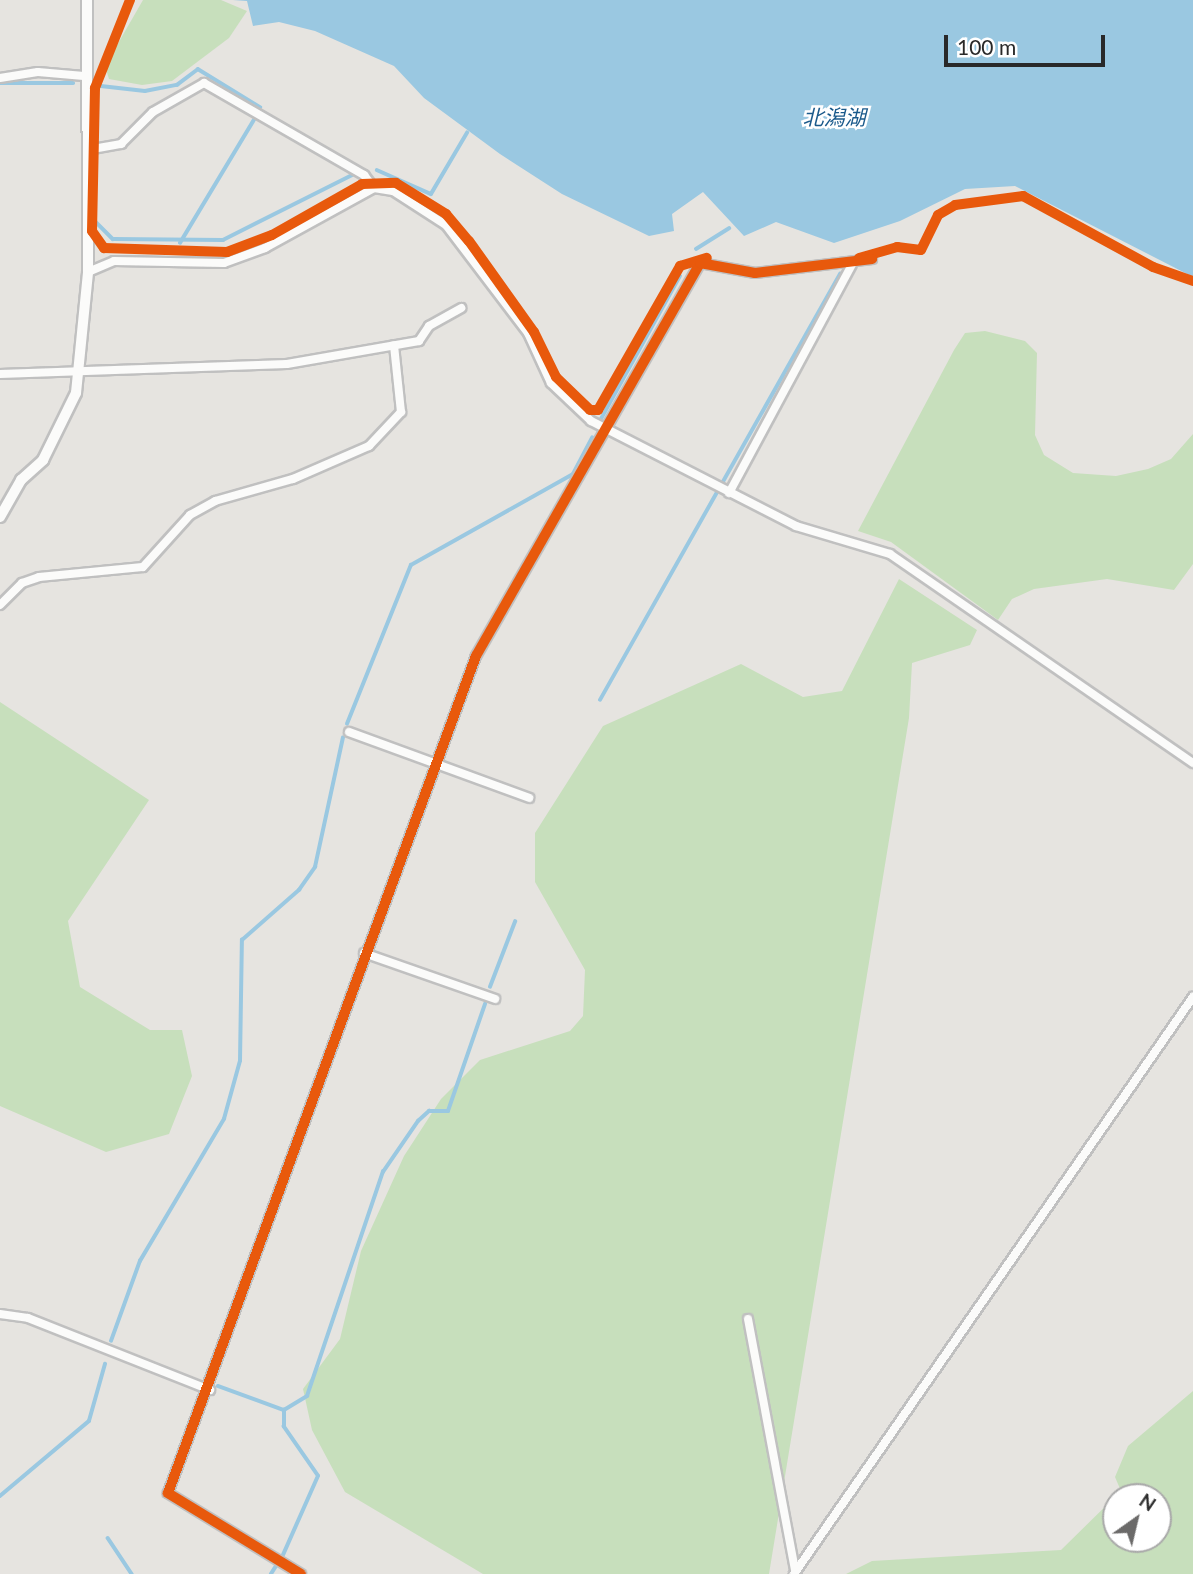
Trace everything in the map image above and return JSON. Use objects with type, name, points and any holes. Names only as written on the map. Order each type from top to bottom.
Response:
[{"type":"street","points":[[0,517],[64,426],[80,367],[88,272],[84,76],[87,0]]},
{"type":"street","points":[[0,78],[38,72],[84,76]]},
{"type":"street","points":[[87,150],[121,144],[153,112],[204,83],[364,175],[374,188]]},
{"type":"street","points":[[88,272],[114,261],[224,262],[265,248],[374,188],[393,191],[446,225],[528,333],[551,383],[606,429],[796,526],[890,554],[1193,763]]},
{"type":"street","points":[[301,1574],[168,1493],[210,1390],[364,953],[476,656],[700,263],[755,273],[852,265],[873,259]]},
{"type":"street","points":[[729,493],[852,265]]},
{"type":"street","points":[[0,374],[80,367],[216,370],[394,345],[419,341],[429,326],[461,308]]},
{"type":"street","points":[[0,605],[22,583],[39,577],[143,567],[190,515],[215,501],[293,479],[369,446],[401,412],[394,345]]},
{"type":"street","points":[[349,732],[529,798]]},
{"type":"street","points":[[364,953],[495,999]]},
{"type":"street","points":[[794,1573],[1193,997]]},
{"type":"street","points":[[0,1314],[28,1318],[210,1390]]},
{"type":"street","points":[[748,1319],[794,1573]]},
{"type":"green space","points":[[143,0],[221,0],[247,11],[229,38],[172,81],[142,85],[109,79],[105,66]]},
{"type":"green space","points":[[985,331],[1025,341],[1037,353],[1035,435],[1044,455],[1073,473],[1116,476],[1148,469],[1171,459],[1193,434],[1193,564],[1174,590],[1107,579],[1034,589],[1012,599],[998,620],[891,542],[858,531],[954,350],[965,333]]},
{"type":"green space","points":[[899,579],[977,630],[970,645],[912,663],[909,718],[769,1574],[483,1574],[345,1492],[312,1430],[303,1389],[340,1339],[361,1251],[404,1156],[441,1099],[480,1060],[570,1031],[583,1016],[585,970],[535,882],[535,833],[603,726],[741,664],[803,697],[842,691]]},
{"type":"green space","points":[[0,702],[149,800],[68,921],[80,987],[150,1030],[182,1030],[192,1076],[169,1134],[106,1152],[0,1106]]},
{"type":"green space","points":[[1193,1391],[1193,1574],[846,1574],[872,1561],[1061,1550],[1102,1510],[1102,1553],[1172,1553],[1172,1483],[1118,1483],[1115,1477],[1128,1446]]},
{"type":"water","name":"北潟湖","points":[[233,0],[1193,0],[1193,277],[1015,186],[965,189],[900,221],[834,243],[776,222],[744,236],[703,192],[672,214],[674,231],[649,236],[562,194],[500,154],[424,98],[394,66],[315,31],[279,22],[253,26],[247,1]]},
{"type":"waterway","points":[[101,86],[145,91],[177,85],[198,69],[260,107]]},
{"type":"waterway","points":[[0,83],[73,83]]},
{"type":"waterway","points":[[180,243],[255,118]]},
{"type":"waterway","points":[[377,170],[431,194],[467,133]]},
{"type":"waterway","points":[[96,222],[113,239],[223,240],[354,174]]},
{"type":"waterway","points":[[696,249],[729,228]]},
{"type":"waterway","points":[[600,700],[840,274]]},
{"type":"waterway","points":[[601,419],[680,276]]},
{"type":"waterway","points":[[347,724],[411,565],[573,474],[592,438]]},
{"type":"waterway","points":[[111,1341],[140,1261],[224,1119],[240,1061],[242,940],[299,890],[315,867],[343,738]]},
{"type":"waterway","points":[[490,987],[515,922]]},
{"type":"waterway","points":[[283,1555],[318,1476],[284,1427],[284,1410],[307,1396],[383,1172],[418,1121],[429,1111],[448,1111],[485,1004]]},
{"type":"waterway","points":[[0,1496],[89,1421],[105,1364]]},
{"type":"waterway","points":[[218,1386],[284,1410]]},
{"type":"waterway","points":[[108,1538],[132,1574]]},
{"type":"waterway","points":[[271,1574],[276,1566]]},
{"type":"cycle path","points":[[130,0],[95,88],[92,231],[104,248],[227,252],[272,235],[362,184],[396,183],[446,214],[469,241],[534,332],[556,377],[590,410],[598,410],[680,266],[707,258]]},
{"type":"cycle path","points":[[859,258],[897,247],[921,250],[938,215],[955,205],[1023,196],[1153,267],[1193,281]]},
{"type":"cycle path","points":[[301,1574],[168,1493],[476,656],[700,263],[755,273],[872,259]]}]
